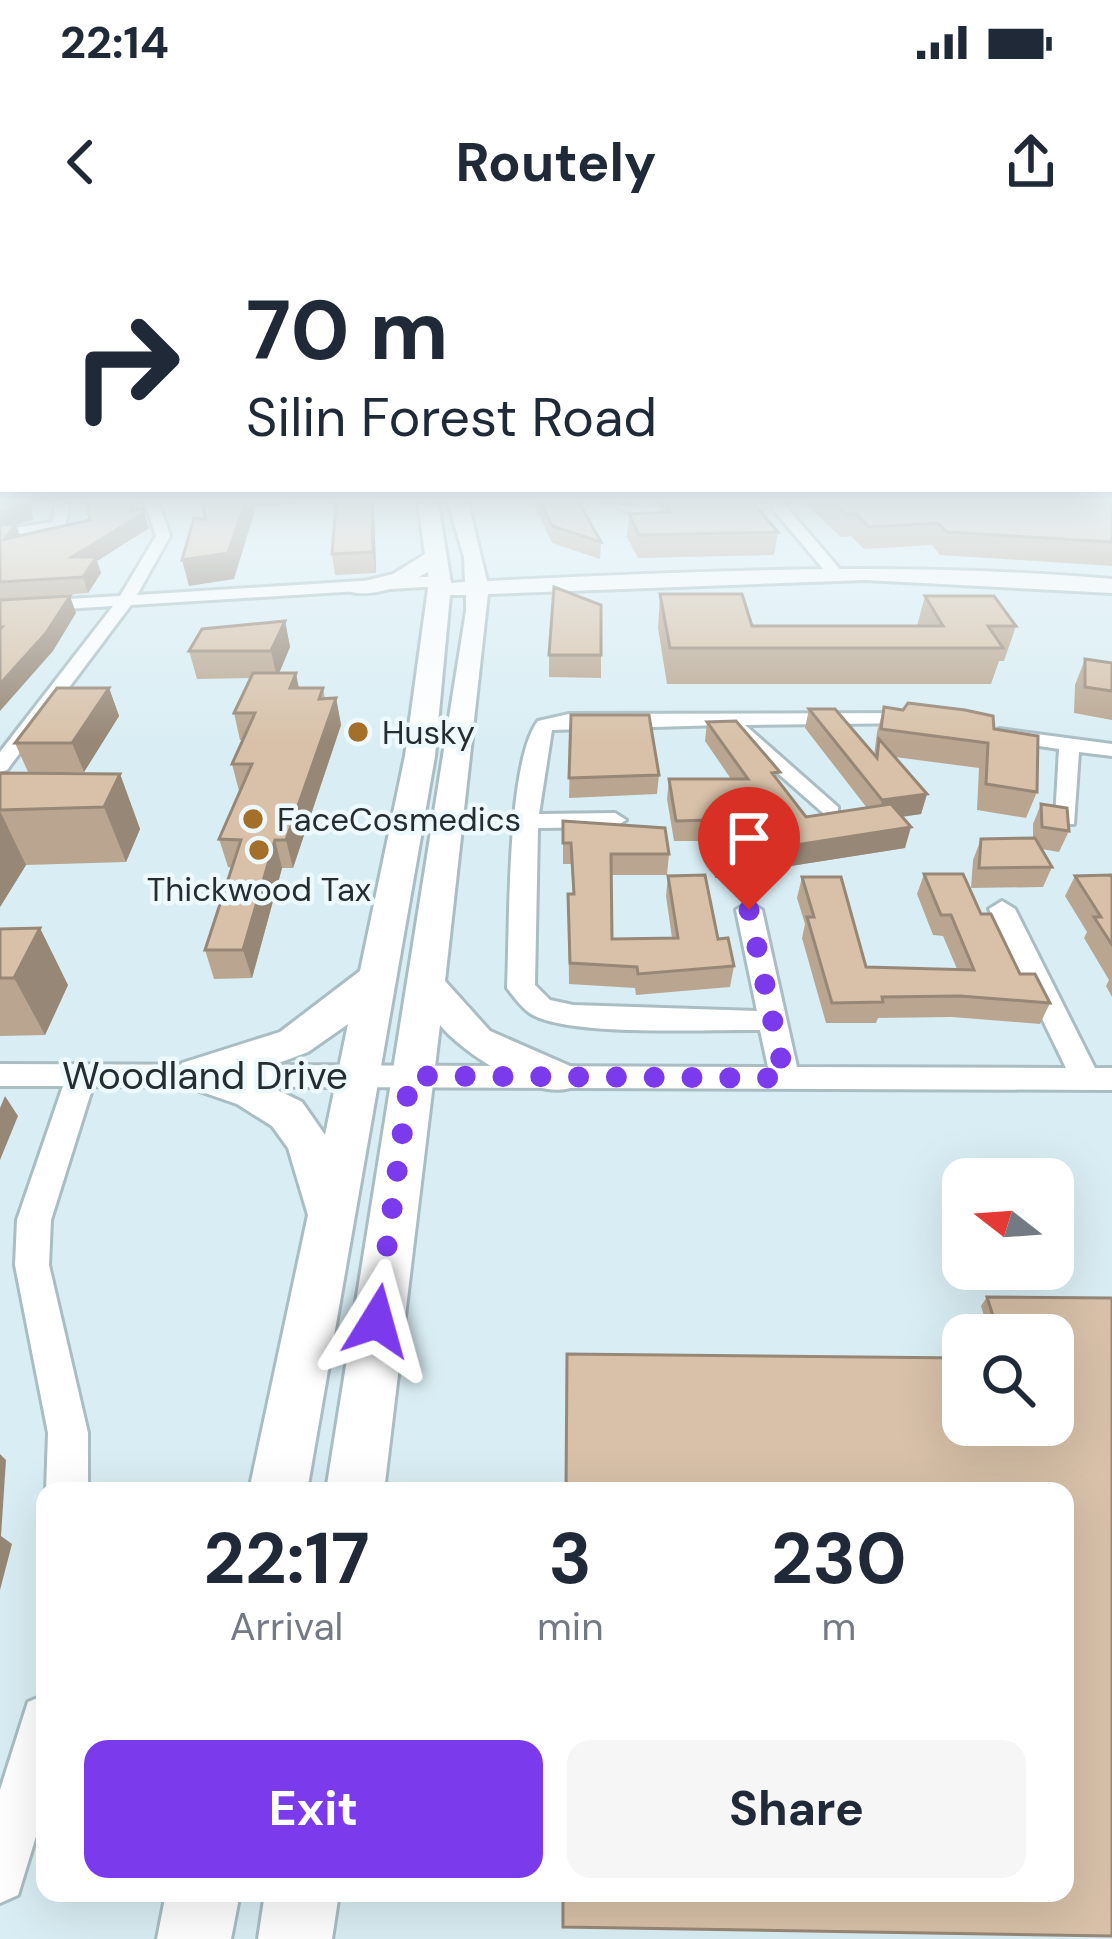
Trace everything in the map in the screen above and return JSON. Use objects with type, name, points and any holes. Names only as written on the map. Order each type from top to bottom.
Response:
[{"type":"main road","points":[[347,591],[388,582]]},
{"type":"main road","points":[[280,1482],[420,756],[440,585],[483,582]]},
{"type":"main road","points":[[477,583],[597,582]]},
{"type":"main road","points":[[1060,582],[1112,586]]},
{"type":"main road","points":[[356,1482],[475,634],[477,583]]},
{"type":"main road","points":[[475,634],[499,608],[552,585]]},
{"type":"main road","points":[[347,591],[406,603],[437,622]]},
{"type":"main road","points":[[420,756],[434,760],[443,785],[453,790]]},
{"type":"main road","points":[[197,1074],[296,1046],[374,979]]},
{"type":"main road","points":[[424,981],[476,1041],[555,1077]]},
{"type":"main road","points":[[197,1074],[259,1094],[290,1112],[312,1149],[329,1218]]},
{"type":"main road","points":[[194,1939],[201,1902]]},
{"type":"main road","points":[[296,1939],[301,1902]]},
{"type":"street","points":[[0,766],[136,582]]},
{"type":"street","points":[[0,608],[440,585]]},
{"type":"street","points":[[772,1022],[573,1015],[542,1008],[521,988],[527,821],[537,736],[545,725],[569,720],[941,722]]},
{"type":"street","points":[[730,722],[830,812]]},
{"type":"street","points":[[984,727],[1008,740],[1112,750]]},
{"type":"street","points":[[1066,819],[1069,748]]},
{"type":"street","points":[[527,821],[615,820]]},
{"type":"street","points":[[749,910],[785,1078]]},
{"type":"street","points":[[1002,910],[1099,1079]]},
{"type":"street","name":"Woodland Drive","points":[[0,1075],[1099,1079]]},
{"type":"street","points":[[67,1482],[68,1433],[32,1265],[34,1220],[81,1076]]},
{"type":"street","points":[[0,1877],[36,1751]]},
{"type":"building","points":[[554,587],[601,605],[601,655],[549,655]]},
{"type":"building","points":[[660,594],[742,594],[752,626],[943,626],[925,596],[994,596],[1016,626],[988,626],[1003,648],[670,648]]},
{"type":"building","points":[[70,596],[46,633],[0,684],[0,600]]},
{"type":"building","points":[[285,621],[271,651],[189,651],[202,629]]},
{"type":"building","points":[[1085,659],[1112,663],[1112,691],[1085,687]]},
{"type":"building","points":[[253,673],[296,673],[290,688],[323,688],[319,699],[336,698],[286,840],[275,840],[243,950],[205,950],[241,840],[219,839],[252,764],[232,764],[255,713],[234,713]]},
{"type":"building","points":[[57,688],[109,688],[72,743],[15,743]]},
{"type":"building","points":[[908,703],[993,716],[994,729],[1038,736],[1037,792],[986,784],[988,743],[881,729],[884,707],[903,710]]},
{"type":"building","points":[[809,709],[835,709],[877,758],[879,739],[927,794],[882,800]]},
{"type":"building","points":[[571,715],[649,715],[659,775],[569,778]]},
{"type":"building","points":[[736,721],[780,772],[772,773],[806,817],[891,804],[911,827],[718,857],[710,820],[676,821],[669,779],[748,779],[707,722]]},
{"type":"building","points":[[0,773],[120,774],[104,807],[0,810]]},
{"type":"building","points":[[1041,804],[1067,808],[1069,831],[1042,827]]},
{"type":"building","points":[[563,821],[665,828],[669,854],[611,854],[612,939],[678,938],[668,876],[705,875],[718,939],[728,938],[734,966],[638,974],[637,967],[570,963],[568,894],[574,894],[571,843],[563,843]]},
{"type":"building","points":[[1035,838],[1052,867],[979,868],[981,839]]},
{"type":"building","points":[[924,874],[963,874],[981,914],[991,914],[1020,974],[1035,974],[1050,1003],[960,996],[832,1003],[807,917],[814,917],[802,877],[841,877],[866,967],[974,970],[951,915],[941,915]]},
{"type":"building","points":[[1075,876],[1112,878],[1112,945]]},
{"type":"building","points":[[40,928],[14,978],[0,978],[0,929]]},
{"type":"building","points":[[987,1297],[1112,1298],[1112,1936],[563,1927],[563,1902],[1074,1902],[1074,1482],[566,1482],[567,1354],[942,1358],[942,1446],[1074,1446],[1074,1314],[992,1314]]},
{"type":"place","name":"Husky","points":[[358,732]]},
{"type":"place","name":"FaceCosmedics","points":[[253,819]]},
{"type":"place","name":"Thickwood Tax","points":[[259,850]]},
{"type":"route","points":[[377,1321],[410,1076],[785,1078],[749,910]]}]
